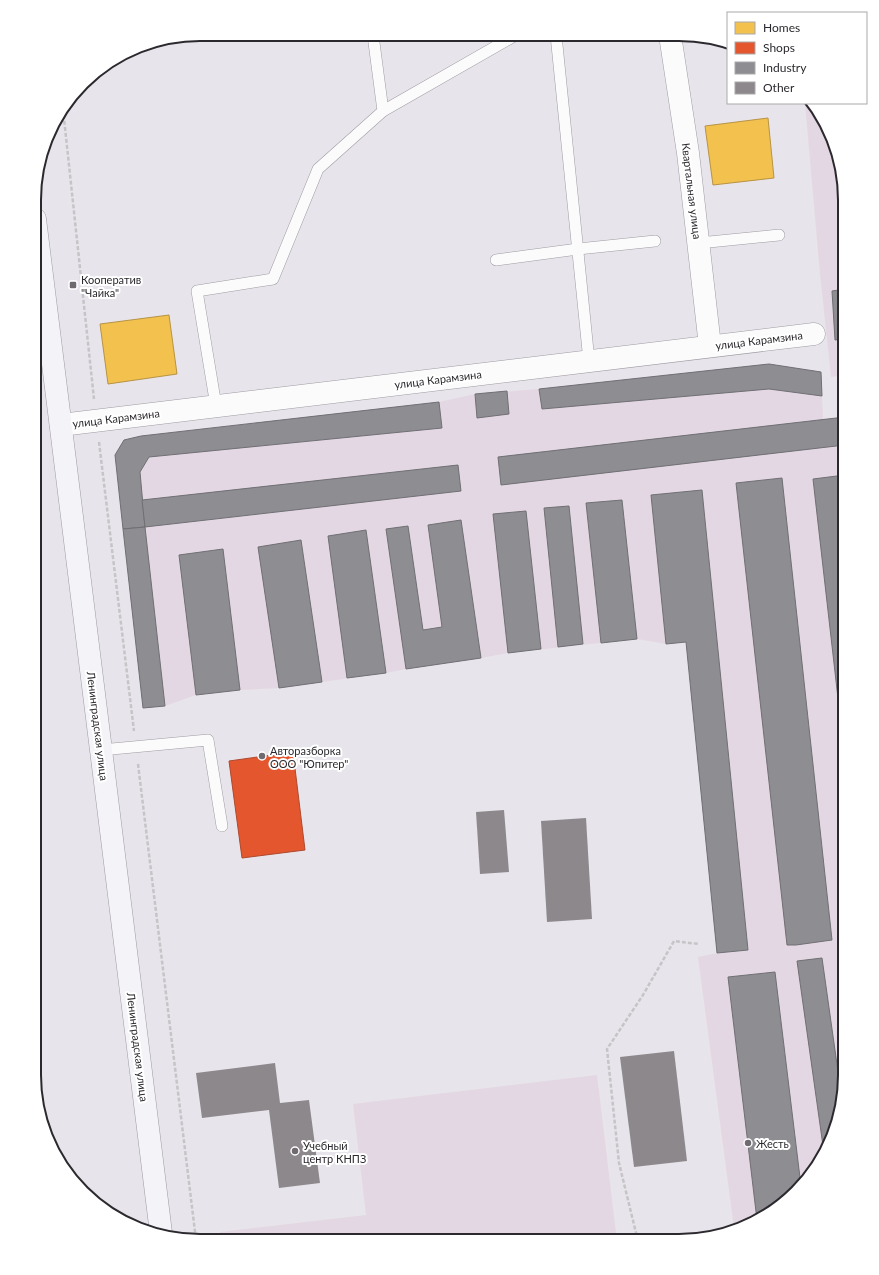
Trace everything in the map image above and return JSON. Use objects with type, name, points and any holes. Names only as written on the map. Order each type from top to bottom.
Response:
[{"type":"main road","name":"Ленинградская улица","points":[[41,267],[161,1229]]},
{"type":"street","name":"Квартальная улица","points":[[671,41],[688,153],[710,346]]},
{"type":"street","name":"улица Карамзина","points":[[61,425],[814,334]]},
{"type":"lane","points":[[374,41],[383,111]]},
{"type":"lane","points":[[216,406],[197,291],[273,279],[318,169],[383,111],[506,41]]},
{"type":"lane","points":[[557,41],[589,361]]},
{"type":"lane","points":[[699,243],[779,234]]},
{"type":"lane","points":[[496,260],[655,240]]},
{"type":"lane","points":[[101,750],[208,740],[222,826]]},
{"type":"path","points":[[64,118],[97,420],[195,1234]]},
{"type":"path","points":[[636,1234],[619,1163],[607,1049],[643,995],[674,941],[699,944]]},
{"type":"shaded area","points":[[805,104],[822,130],[830,149],[838,190],[838,376],[831,377],[820,274]]},
{"type":"shaded area","points":[[769,364],[821,372],[823,419],[838,418],[837,1095],[833,1116],[826,1136],[817,1154],[805,1172],[776,1201],[749,1218],[734,1225],[698,957],[717,953],[686,642],[666,644],[637,639],[508,653],[386,673],[279,688],[240,690],[196,695],[165,706],[143,708],[115,455],[124,440],[141,436],[439,402],[475,394],[539,389]]},
{"type":"shaded area","points":[[597,1075],[616,1234],[220,1234],[220,1232],[366,1215],[353,1104]]},
{"type":"building: Homes","points":[[768,118],[774,178],[713,185],[705,126]]},
{"type":"building: Homes","points":[[169,315],[177,374],[108,384],[100,324]]},
{"type":"building: Shops","points":[[293,752],[305,850],[242,858],[229,761]]},
{"type":"building: Industry","points":[[838,290],[838,340],[835,340],[832,291]]},
{"type":"building: Industry","points":[[769,364],[821,372],[822,396],[769,389],[542,409],[539,389]]},
{"type":"building: Industry","points":[[507,391],[509,414],[477,418],[475,394]]},
{"type":"building: Industry","points":[[439,402],[442,428],[149,457],[140,472],[145,527],[123,529],[115,455],[124,440],[141,436]]},
{"type":"building: Industry","points":[[838,418],[838,446],[501,485],[498,457]]},
{"type":"building: Industry","points":[[458,465],[461,491],[145,527],[142,500]]},
{"type":"building: Industry","points":[[838,476],[838,699],[813,479]]},
{"type":"building: Industry","points":[[782,478],[832,940],[796,945],[787,945],[736,483]]},
{"type":"building: Industry","points":[[702,490],[748,950],[717,953],[686,642],[666,644],[651,495]]},
{"type":"building: Industry","points":[[622,500],[637,639],[601,643],[586,503]]},
{"type":"building: Industry","points":[[569,506],[583,644],[558,647],[544,508]]},
{"type":"building: Industry","points":[[526,511],[541,649],[508,653],[493,514]]},
{"type":"building: Industry","points":[[461,520],[481,658],[406,669],[386,529],[408,526],[423,630],[442,627],[428,525]]},
{"type":"building: Industry","points":[[145,527],[165,706],[143,708],[123,529]]},
{"type":"building: Industry","points":[[366,530],[386,673],[347,678],[328,536]]},
{"type":"building: Industry","points":[[301,540],[322,682],[279,688],[258,547]]},
{"type":"building: Industry","points":[[223,549],[240,690],[196,695],[179,555]]},
{"type":"building: Industry","points":[[822,958],[838,1072],[837,1095],[833,1116],[823,1144],[797,961]]},
{"type":"building: Industry","points":[[775,972],[800,1178],[776,1201],[756,1214],[728,977]]},
{"type":"building: Other","points":[[504,810],[509,872],[480,874],[476,812]]},
{"type":"building: Other","points":[[586,818],[592,919],[547,922],[541,821]]},
{"type":"building: Other","points":[[674,1051],[687,1161],[634,1167],[620,1057]]},
{"type":"building: Other","name":"Учебный центр КНПЗ","points":[[275,1063],[280,1103],[309,1100],[320,1183],[279,1188],[269,1110],[202,1118],[196,1073]]},
{"type":"place","name":"Кооператив \"Чайка\"","points":[[73,285]]},
{"type":"place","name":"Авторазборка ООО \"Юпитер\"","points":[[262,756]]},
{"type":"place","name":"Жесть","points":[[748,1143]]},
{"type":"place","name":"Учебный центр КНПЗ","points":[[295,1151]]}]
